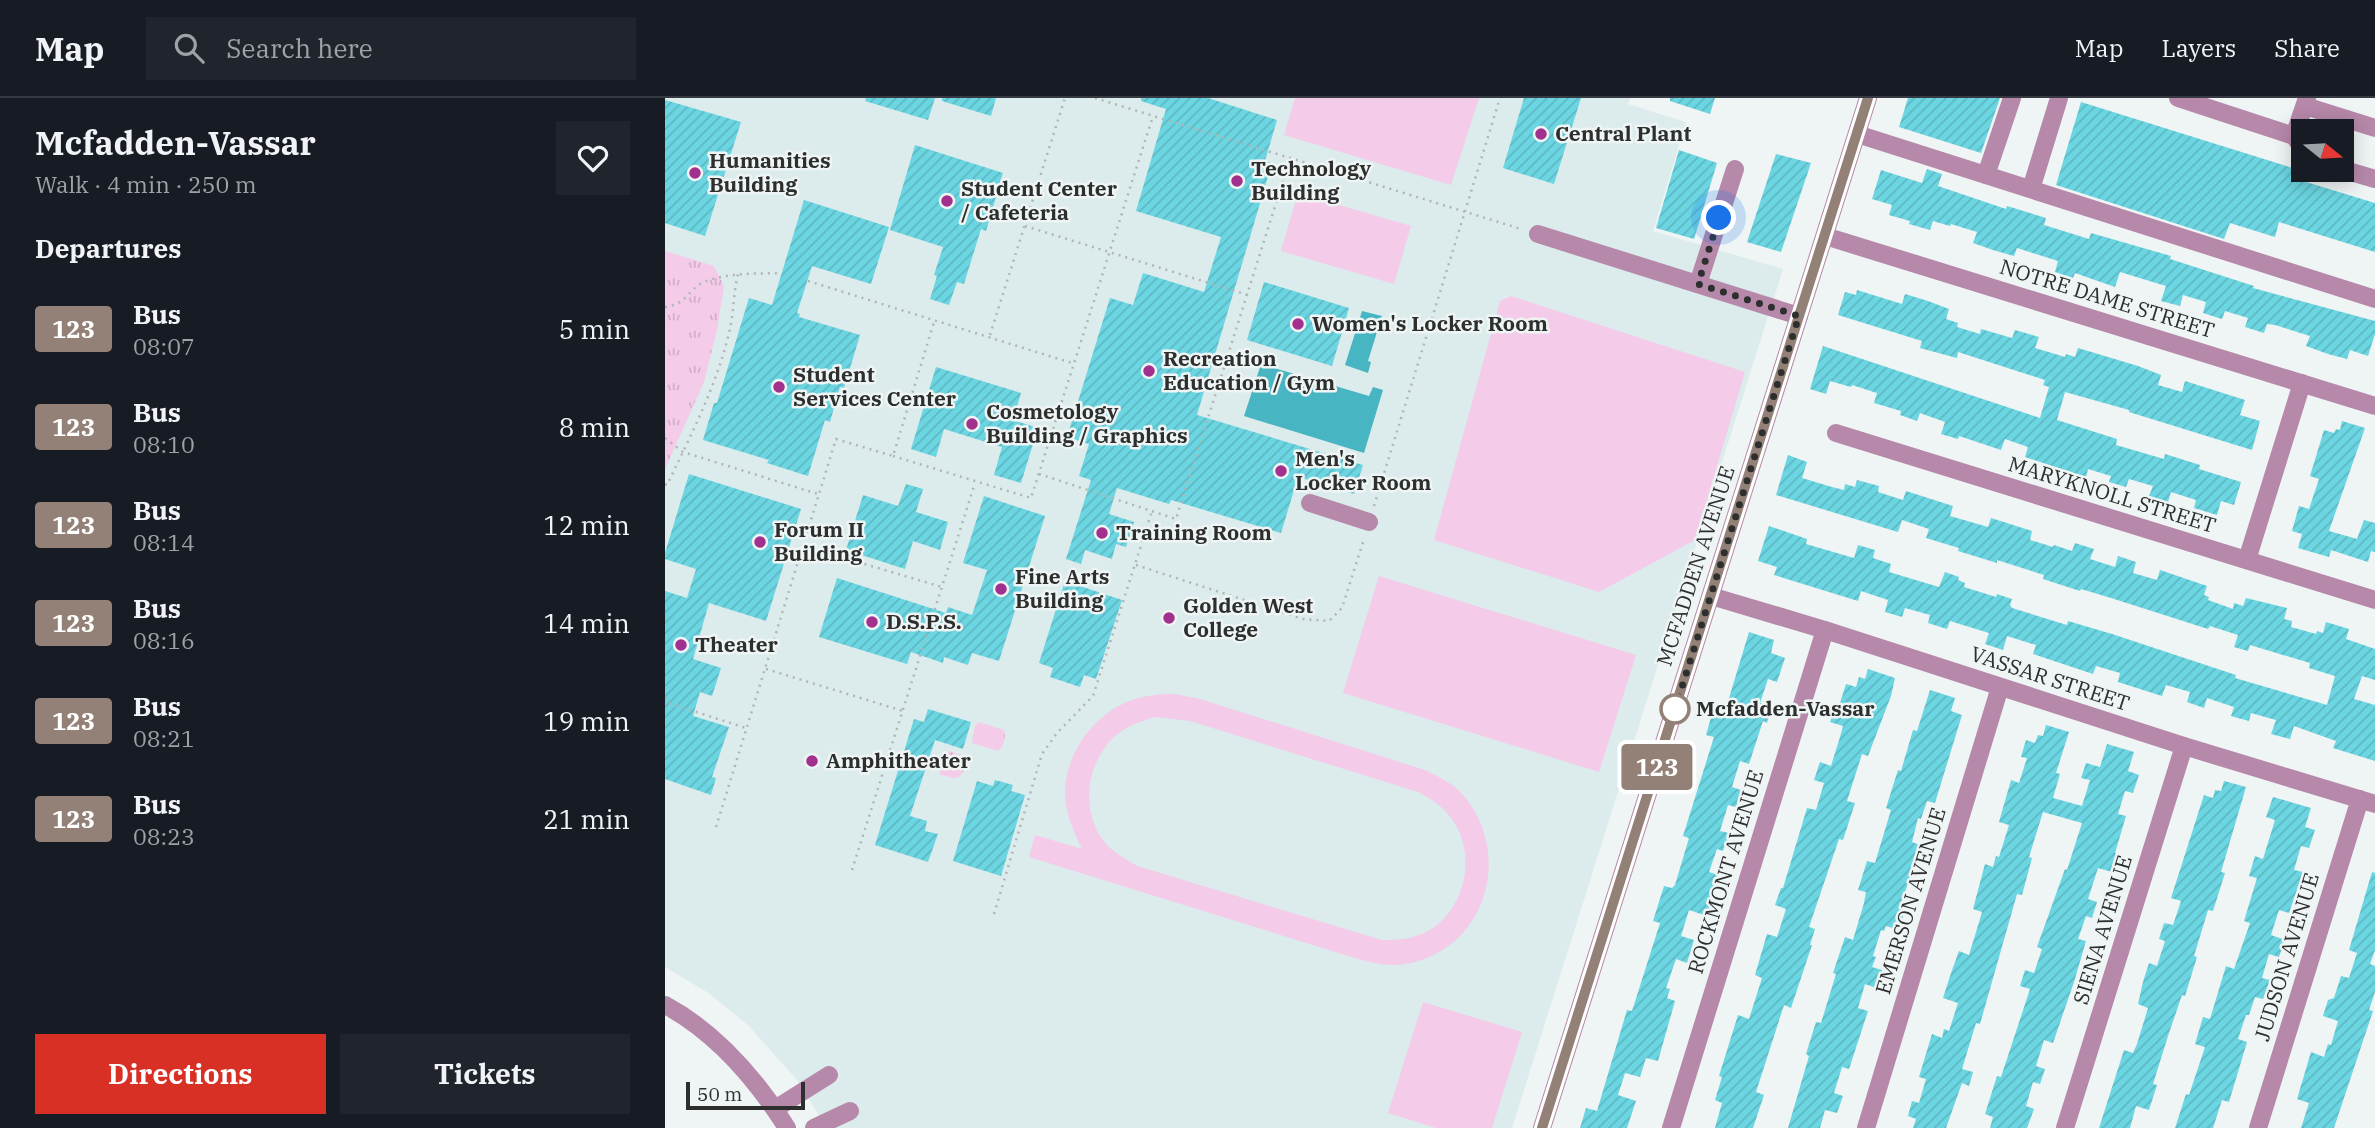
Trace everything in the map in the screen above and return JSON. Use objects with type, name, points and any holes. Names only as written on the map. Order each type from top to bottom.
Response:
[{"type":"street","name":"MCFADDEN AVENUE","points":[[1542,1128],[1868,98]]},
{"type":"street","points":[[1986,175],[2012,98]]},
{"type":"street","points":[[2031,189],[2059,98]]},
{"type":"street","points":[[2178,98],[2291,140]]},
{"type":"street","points":[[2306,102],[2375,128]]},
{"type":"street","points":[[1857,134],[2375,299]]},
{"type":"street","points":[[1698,284],[1735,169]]},
{"type":"street","points":[[2354,173],[2375,179]]},
{"type":"street","points":[[1538,234],[1799,316]]},
{"type":"street","name":"NOTRE DAME STREET","points":[[1825,236],[2375,406]]},
{"type":"street","points":[[2247,560],[2302,383]]},
{"type":"street","name":"MARYKNOLL STREET","points":[[1836,433],[2375,600]]},
{"type":"street","points":[[1310,503],[1369,522]]},
{"type":"street","name":"VASSAR STREET","points":[[1711,596],[2368,802]]},
{"type":"street","name":"ROCKMONT AVENUE","points":[[1671,1128],[1825,630]]},
{"type":"street","name":"EMERSON AVENUE","points":[[1866,1128],[2000,687]]},
{"type":"street","name":"SIENA AVENUE","points":[[2065,1128],[2184,746]]},
{"type":"street","name":"JUDSON AVENUE","points":[[2257,1128],[2368,802]]},
{"type":"street","points":[[665,1005],[703,1030],[728,1052],[775,1109],[787,1128]]},
{"type":"street","points":[[775,1109],[829,1075]]},
{"type":"street","points":[[814,1128],[850,1111]]},
{"type":"path","points":[[990,336],[1065,98]]},
{"type":"path","points":[[1095,98],[1538,234]]},
{"type":"path","points":[[1136,565],[1303,619],[1329,621],[1342,608],[1500,98]]},
{"type":"path","points":[[716,827],[837,439],[1031,498],[1153,116]]},
{"type":"path","points":[[1039,474],[1175,519],[1290,159]]},
{"type":"path","points":[[1025,226],[1248,295]]},
{"type":"path","points":[[665,307],[687,298],[696,287],[705,282],[738,274],[781,273]]},
{"type":"path","points":[[665,484],[667,485],[708,401],[730,332],[738,274]]},
{"type":"path","points":[[808,281],[1075,363]]},
{"type":"path","points":[[893,456],[935,319]]},
{"type":"path","points":[[665,438],[683,452],[818,494]]},
{"type":"path","points":[[852,870],[976,481]]},
{"type":"path","points":[[994,914],[1042,754],[1057,733],[1093,696],[1152,511]]},
{"type":"path","points":[[803,546],[942,587]]},
{"type":"path","points":[[766,669],[903,711]]},
{"type":"path","points":[[665,698],[669,703],[748,728]]},
{"type":"shaded area","name":"Golden West College","points":[[665,98],[1630,98],[1628,104],[1686,122],[1653,231],[1783,269],[1512,1128],[827,1128],[797,1080],[749,1026],[710,994],[665,967]]},
{"type":"green space","points":[[1295,98],[1479,98],[1451,185],[1284,135]]},
{"type":"green space","points":[[1298,193],[1411,226],[1394,284],[1281,251]]},
{"type":"green space","points":[[665,251],[714,266],[724,286],[717,330],[704,382],[665,469]]},
{"type":"green space","points":[[1511,296],[1745,372],[1695,540],[1599,592],[1434,540],[1500,301]]},
{"type":"green space","points":[[1379,576],[1636,655],[1599,772],[1343,693]]},
{"type":"green space","points":[[1175,694],[1200,699],[1425,770],[1456,788],[1479,820],[1487,846],[1488,872],[1483,897],[1472,921],[1455,940],[1433,955],[1406,964],[1382,964],[1358,959],[1029,857],[1035,835],[1082,849],[1070,821],[1065,792],[1067,777],[1077,749],[1095,724],[1106,714],[1132,700]],"holes":[[[1156,717],[1190,721],[1418,792],[1441,807],[1461,836],[1465,854],[1462,888],[1444,919],[1419,935],[1382,940],[1137,866],[1116,853],[1100,836],[1090,808],[1091,778],[1103,751],[1122,731],[1144,720]]]},
{"type":"green space","points":[[979,722],[1004,730],[1004,742],[998,751],[972,743],[975,726]]},
{"type":"green space","points":[[950,751],[963,756],[967,766],[959,777],[939,774],[942,769],[938,765],[944,754]]},
{"type":"green space","points":[[1423,1002],[1522,1032],[1492,1128],[1436,1128],[1388,1113]]},
{"type":"water","points":[[1362,311],[1382,316],[1368,361],[1371,362],[1368,373],[1345,365]]},
{"type":"water","points":[[1261,364],[1369,396],[1373,387],[1383,390],[1364,453],[1244,416]]},
{"type":"building","points":[[866,98],[935,98],[928,120],[865,101]]},
{"type":"building","points":[[942,98],[996,98],[991,116],[942,101]]},
{"type":"building","points":[[1141,98],[1208,98],[1277,120],[1265,161],[1272,163],[1197,415],[1363,465],[1354,494],[1298,477],[1281,533],[1171,500],[1169,504],[1117,488],[1109,514],[1134,522],[1126,547],[1116,544],[1112,559],[1085,550],[1081,564],[1066,559],[1091,480],[1079,476],[1089,444],[1067,437],[1110,298],[1133,305],[1143,273],[1204,292],[1221,237],[1136,211],[1166,109],[1141,101]]},
{"type":"building","name":"Central Plant","points":[[1524,98],[1581,98],[1554,184],[1503,168]]},
{"type":"building","points":[[1670,98],[1715,98],[1710,114],[1670,101]]},
{"type":"building","points":[[1908,98],[2000,98],[1981,153],[1899,127]]},
{"type":"building","name":"Humanities Building","points":[[665,100],[741,122],[705,236],[665,223]]},
{"type":"building","points":[[2081,102],[2291,167],[2291,182],[2306,182],[2375,203],[2375,252],[2279,222],[2275,237],[2230,223],[2224,239],[2056,185]]},
{"type":"building","name":"Student Center / Cafeteria","points":[[915,145],[1003,173],[986,231],[981,229],[964,284],[957,282],[949,305],[930,299],[943,247],[890,230]]},
{"type":"building","points":[[1679,150],[1717,163],[1694,239],[1656,228]]},
{"type":"building","points":[[1776,154],[1811,163],[1781,252],[1747,242]]},
{"type":"building","points":[[1927,169],[1942,174],[1938,186],[2006,209],[2007,206],[2046,218],[2044,225],[2089,239],[2091,233],[2171,256],[2170,259],[2254,286],[2253,288],[2375,321],[2375,334],[2368,356],[2350,350],[2347,359],[2328,354],[2306,346],[2310,336],[2275,325],[2267,324],[2264,333],[2245,327],[2248,318],[2225,311],[2222,319],[2203,313],[2206,302],[2183,295],[2180,306],[2161,301],[2166,286],[2120,272],[2115,287],[2075,273],[2073,278],[2055,272],[2058,261],[2017,248],[2014,256],[1993,250],[1973,243],[1977,232],[1951,224],[1950,226],[1933,221],[1930,230],[1909,224],[1910,221],[1889,215],[1892,205],[1872,199],[1881,170],[1922,183]]},
{"type":"building","name":"Student Services Center","points":[[804,200],[889,227],[871,284],[812,266],[797,313],[800,314],[799,317],[860,335],[844,388],[840,387],[830,422],[825,420],[808,476],[767,463],[769,460],[703,440],[749,298],[772,305]]},
{"type":"building","name":"Women's Locker Room","points":[[1264,282],[1349,308],[1332,366],[1247,340]]},
{"type":"building","points":[[1857,290],[1902,304],[1905,294],[1928,301],[1949,309],[1946,319],[1958,323],[1957,327],[1980,334],[1981,329],[2012,338],[2015,330],[2039,337],[2035,348],[2065,357],[2066,354],[2075,357],[2078,348],[2138,366],[2161,375],[2158,385],[2182,392],[2185,381],[2245,400],[2240,415],[2260,421],[2252,450],[2065,392],[2057,420],[2117,439],[2116,445],[2164,459],[2165,454],[2200,465],[2199,469],[2241,482],[2234,505],[2221,501],[2217,515],[2194,508],[2196,500],[2171,492],[2168,502],[2149,496],[2153,486],[2129,479],[2126,487],[2109,482],[2111,476],[2088,469],[2086,477],[2025,457],[2028,447],[2005,439],[2001,450],[1959,436],[1958,439],[1941,434],[1945,422],[1920,413],[1917,421],[1900,415],[1901,411],[1874,403],[1877,393],[1852,385],[1851,387],[1830,381],[1826,394],[1810,389],[1823,346],[2040,418],[2049,387],[2043,385],[2045,380],[1958,352],[1957,358],[1920,348],[1922,341],[1838,315],[1845,292],[1856,295]]},
{"type":"building","name":"Cosmetology Building / Graphics","points":[[936,367],[1021,393],[1013,420],[1038,428],[1021,483],[994,475],[1002,447],[944,429],[936,457],[911,449]]},
{"type":"building","points":[[2342,421],[2365,428],[2329,531],[2357,539],[2364,520],[2375,523],[2375,552],[2371,551],[2368,562],[2331,550],[2329,557],[2298,548],[2302,534],[2292,531],[2299,506],[2309,509],[2319,479],[2310,476],[2324,430],[2334,433],[2336,429],[2340,430]]},
{"type":"building","points":[[1788,455],[1807,462],[1802,478],[1844,490],[1845,484],[1855,487],[1857,480],[1879,486],[1878,492],[1903,500],[1906,491],[1953,506],[1950,516],[1988,527],[1991,518],[2032,531],[2030,540],[2053,547],[2054,545],[2072,551],[2075,543],[2094,549],[2090,559],[2115,567],[2118,556],[2136,562],[2133,573],[2157,580],[2160,570],[2207,586],[2204,595],[2209,597],[2208,600],[2233,609],[2234,603],[2243,606],[2246,598],[2287,608],[2284,619],[2292,621],[2291,627],[2316,634],[2317,631],[2323,633],[2326,622],[2349,629],[2346,639],[2375,649],[2375,680],[2362,676],[2354,699],[2375,705],[2375,761],[2333,748],[2336,741],[2294,726],[2290,739],[2271,734],[2276,720],[2251,713],[2249,721],[2231,716],[2234,707],[2207,698],[2204,708],[2187,702],[2190,692],[2166,685],[2162,696],[2118,682],[2120,673],[2096,666],[2093,674],[2033,654],[2036,645],[2007,636],[2003,650],[1985,644],[1989,633],[1950,621],[1947,629],[1928,623],[1930,615],[1905,608],[1902,617],[1885,612],[1888,600],[1861,591],[1858,601],[1774,575],[1777,567],[1758,561],[1769,526],[1807,539],[1806,544],[1854,558],[1858,545],[1875,550],[1873,558],[1891,564],[1889,572],[1939,587],[1945,572],[1959,577],[1958,580],[1965,583],[1964,587],[2012,599],[2012,608],[2067,625],[2068,621],[2112,634],[2236,675],[2235,678],[2327,705],[2335,676],[2309,668],[2310,663],[2250,645],[2248,651],[2234,647],[2238,635],[2210,626],[2208,629],[2081,589],[2080,591],[2043,579],[2044,575],[1958,551],[1959,548],[1926,538],[1929,529],[1902,520],[1898,532],[1776,495]]},
{"type":"building","points":[[689,474],[801,509],[766,621],[709,603],[693,659],[721,668],[712,696],[700,692],[693,716],[729,727],[712,777],[716,778],[711,795],[665,779],[665,591],[687,598],[696,569],[665,559],[665,553]]},
{"type":"building","points":[[906,484],[923,489],[916,512],[948,522],[940,550],[913,541],[905,569],[846,550],[863,495],[898,506]]},
{"type":"building","points":[[984,496],[1045,516],[999,661],[972,653],[968,665],[944,657],[943,663],[911,652],[907,664],[819,637],[837,578],[946,613],[948,607],[972,615],[987,570],[963,563]]},
{"type":"building","points":[[1065,581],[1122,600],[1096,679],[1084,675],[1080,687],[1050,677],[1053,668],[1039,663]]},
{"type":"building","points":[[1749,632],[1774,640],[1771,653],[1785,658],[1777,682],[1768,679],[1760,703],[1772,707],[1767,723],[1763,721],[1749,764],[1740,761],[1732,787],[1741,790],[1736,807],[1728,805],[1720,831],[1729,833],[1723,851],[1717,849],[1709,872],[1718,875],[1707,916],[1689,910],[1681,936],[1694,940],[1687,963],[1676,959],[1666,988],[1670,989],[1667,998],[1675,1001],[1658,1061],[1646,1058],[1640,1077],[1625,1073],[1618,1095],[1636,1101],[1627,1128],[1580,1128],[1586,1108],[1597,1111],[1627,1010],[1632,1011],[1660,923],[1653,921],[1664,886],[1672,888],[1675,885],[1689,838],[1683,836],[1714,737],[1706,735],[1712,714],[1723,718]]},
{"type":"building","points":[[1868,669],[1895,678],[1891,696],[1868,756],[1862,754],[1847,801],[1855,803],[1843,840],[1839,839],[1809,927],[1815,929],[1812,945],[1791,1008],[1784,1005],[1756,1092],[1764,1095],[1753,1128],[1715,1128],[1722,1103],[1715,1100],[1722,1077],[1719,1076],[1738,1015],[1749,1019],[1762,978],[1755,975],[1767,934],[1777,937],[1786,909],[1775,905],[1783,888],[1807,808],[1816,810],[1824,783],[1814,780],[1820,762],[1831,766],[1840,737],[1843,726],[1830,722],[1846,684],[1856,687],[1859,677],[1865,679]]},
{"type":"building","points":[[1930,690],[1955,698],[1951,711],[1962,715],[1935,803],[1927,801],[1921,819],[1918,818],[1912,842],[1920,845],[1900,908],[1905,909],[1899,930],[1886,926],[1884,931],[1881,930],[1872,967],[1882,970],[1876,988],[1865,984],[1858,1008],[1868,1011],[1849,1069],[1842,1067],[1834,1093],[1843,1096],[1837,1113],[1825,1110],[1820,1128],[1788,1128],[1816,1022],[1821,1023],[1845,937],[1853,940],[1864,903],[1866,892],[1858,890],[1867,861],[1875,863],[1891,810],[1886,808],[1898,770],[1901,771],[1913,730],[1917,731]]},
{"type":"building","points":[[928,709],[971,722],[963,749],[935,740],[910,816],[927,821],[925,831],[938,834],[928,862],[875,845],[914,719],[924,722]]},
{"type":"building","points":[[2046,725],[2069,732],[2056,773],[2060,774],[2053,798],[2082,806],[2090,780],[2081,778],[2086,763],[2100,767],[2107,744],[2134,752],[2128,771],[2139,775],[2133,793],[2125,791],[2118,814],[2126,816],[2112,872],[2098,868],[2088,899],[2097,902],[2092,918],[2086,916],[2078,939],[2086,941],[2053,1043],[2044,1040],[2036,1066],[2045,1069],[2040,1084],[2033,1082],[2026,1106],[2034,1109],[2027,1128],[1990,1128],[1993,1117],[1985,1114],[1997,1076],[2001,1077],[2030,989],[2020,986],[2025,970],[2034,973],[2042,949],[2037,947],[2082,823],[2043,812],[2029,857],[2032,858],[2022,895],[2017,894],[1980,1024],[1976,1023],[1962,1069],[1973,1072],[1969,1086],[1962,1083],[1946,1128],[1913,1128],[1916,1119],[1908,1116],[1912,1101],[1919,1103],[1926,1079],[1919,1077],[1932,1034],[1942,1038],[1944,1029],[1949,1031],[1958,1003],[1943,998],[1959,951],[1969,955],[1982,912],[1973,909],[1985,864],[1993,867],[2009,825],[1999,822],[2011,780],[2019,783],[2027,758],[2021,757],[2026,740],[2035,743],[2038,735],[2043,736]]},
{"type":"building","points":[[995,780],[1013,785],[1011,791],[1025,795],[1001,876],[953,861],[977,781],[993,786]]},
{"type":"building","points":[[2224,781],[2246,787],[2221,872],[2225,873],[2213,911],[2208,910],[2185,996],[2182,995],[2153,1084],[2157,1085],[2149,1110],[2136,1106],[2130,1128],[2099,1128],[2124,1050],[2133,1053],[2137,1044],[2148,1008],[2138,1004],[2143,982],[2149,963],[2157,966],[2165,941],[2159,939],[2164,923],[2173,925],[2181,901],[2171,898],[2204,795],[2213,798],[2215,790],[2221,791]]},
{"type":"building","points":[[2273,797],[2311,808],[2305,827],[2315,830],[2309,848],[2301,846],[2294,870],[2303,872],[2289,913],[2279,910],[2271,935],[2285,940],[2279,957],[2269,954],[2262,978],[2270,980],[2263,999],[2255,997],[2249,1015],[2246,1015],[2238,1039],[2247,1042],[2229,1102],[2222,1100],[2213,1128],[2175,1128],[2205,1047],[2195,1044],[2203,1017],[2210,1019],[2226,966],[2234,969],[2250,923],[2244,921],[2257,878],[2249,876],[2255,856],[2263,859],[2275,820],[2266,817]]},
{"type":"building","points":[[2372,872],[2375,873],[2375,950],[2370,964],[2375,966],[2375,992],[2369,1010],[2373,1011],[2334,1128],[2301,1128],[2309,1103],[2297,1099],[2311,1052],[2324,1057],[2328,1044],[2331,1045],[2338,1021],[2323,1016],[2328,1000],[2334,998],[2341,976],[2349,978],[2357,953],[2349,950]]},
{"type":"bus line","name":"123","points":[[1542,1128],[1868,98]]},
{"type":"place","name":"Central Plant","points":[[1541,134]]},
{"type":"place","name":"Humanities Building","points":[[695,173]]},
{"type":"place","name":"Technology Building","points":[[1237,181]]},
{"type":"place","name":"Student Center / Cafeteria","points":[[947,201]]},
{"type":"place","name":"Women's Locker Room","points":[[1298,324]]},
{"type":"place","name":"Recreation Education / Gym","points":[[1149,371]]},
{"type":"place","name":"Student Services Center","points":[[779,387]]},
{"type":"place","name":"Cosmetology Building / Graphics","points":[[972,424]]},
{"type":"place","name":"Men's Locker Room","points":[[1281,471]]},
{"type":"place","name":"Training Room","points":[[1102,533]]},
{"type":"place","name":"Forum II Building","points":[[760,542]]},
{"type":"place","name":"Fine Arts Building","points":[[1001,589]]},
{"type":"place","name":"Golden West College","points":[[1169,618]]},
{"type":"place","name":"D.S.P.S.","points":[[872,622]]},
{"type":"place","name":"Theater","points":[[681,645]]},
{"type":"place","name":"Mcfadden-Vassar","points":[[1675,709]]},
{"type":"place","name":"Amphitheater","points":[[812,761]]},
{"type":"route","points":[[1675,709],[1799,316],[1698,284],[1719,218]]}]
